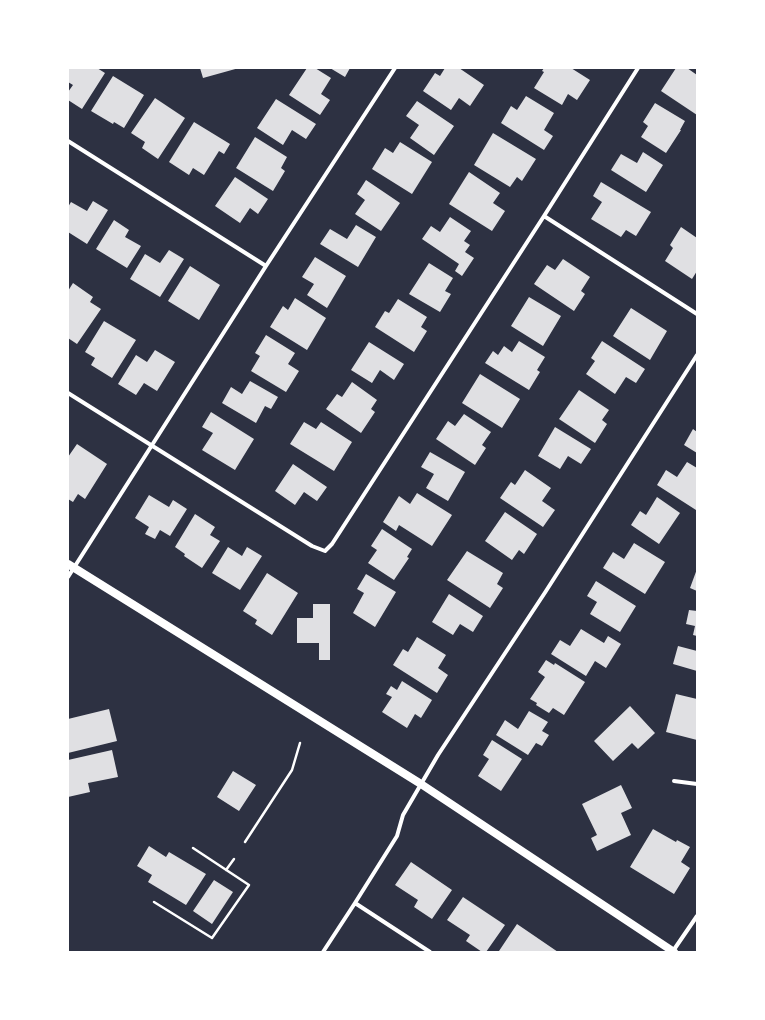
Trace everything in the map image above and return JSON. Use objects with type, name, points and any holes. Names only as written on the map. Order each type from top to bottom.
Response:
[{"type":"main road","points":[[71,566],[421,784],[674,952]]},
{"type":"street","points":[[68,577],[71,566],[395,68]]},
{"type":"street","points":[[68,393],[312,546],[325,551],[332,544],[638,68]]},
{"type":"street","points":[[68,141],[266,266]]},
{"type":"street","points":[[544,216],[697,314]]},
{"type":"street","points":[[323,952],[397,836],[403,815],[438,755],[697,355]]},
{"type":"street","points":[[674,781],[697,784]]},
{"type":"street","points":[[355,903],[430,952]]},
{"type":"street","points":[[674,952],[697,916]]},
{"type":"path","points":[[244,842],[292,770],[300,743]]},
{"type":"path","points":[[154,902],[212,938],[250,885],[193,848]]},
{"type":"path","points":[[226,870],[234,859]]},
{"type":"building","points":[[68,68],[97,68],[105,73],[82,109],[68,100],[68,92],[73,85],[68,82]]},
{"type":"building","points":[[200,68],[239,68],[203,78]]},
{"type":"building","points":[[307,68],[315,68],[331,78],[321,94],[330,100],[320,115],[289,95]]},
{"type":"building","points":[[330,68],[350,68],[345,77]]},
{"type":"building","points":[[445,68],[459,68],[484,85],[470,106],[459,98],[451,110],[423,91],[435,73],[440,76]]},
{"type":"building","points":[[544,68],[571,68],[590,80],[577,100],[568,94],[562,105],[534,88],[544,72],[542,71]]},
{"type":"building","points":[[676,68],[687,68],[697,75],[697,115],[661,91]]},
{"type":"building","points":[[113,76],[144,95],[124,128],[114,122],[113,124],[91,111]]},
{"type":"building","points":[[526,96],[554,113],[544,130],[553,136],[544,150],[501,123],[511,106],[517,110]]},
{"type":"building","points":[[155,98],[185,118],[158,159],[142,148],[145,142],[131,133]]},
{"type":"building","points":[[276,99],[316,124],[306,139],[292,130],[283,145],[257,128]]},
{"type":"building","points":[[417,101],[454,126],[434,155],[410,138],[419,125],[406,116]]},
{"type":"building","points":[[655,103],[685,121],[666,153],[641,137],[648,126],[643,122]]},
{"type":"building","points":[[194,122],[230,144],[224,154],[219,151],[204,175],[193,168],[189,175],[169,162]]},
{"type":"building","points":[[493,133],[536,159],[522,181],[517,177],[510,187],[474,165]]},
{"type":"building","points":[[255,137],[287,157],[281,168],[285,171],[273,191],[236,168]]},
{"type":"building","points":[[400,142],[432,162],[412,194],[372,169],[385,148],[393,153]]},
{"type":"building","points":[[643,152],[663,165],[646,192],[611,170],[621,154],[637,163]]},
{"type":"building","points":[[469,172],[500,193],[493,203],[505,211],[492,231],[449,204]]},
{"type":"building","points":[[235,177],[268,199],[258,214],[250,208],[240,223],[215,206]]},
{"type":"building","points":[[366,180],[400,203],[381,231],[355,214],[365,200],[357,194]]},
{"type":"building","points":[[601,182],[651,212],[636,236],[626,230],[621,237],[591,219],[602,202],[593,196]]},
{"type":"building","points":[[93,201],[108,210],[87,244],[68,232],[68,207],[71,202],[87,211]]},
{"type":"building","points":[[450,217],[471,231],[464,241],[470,245],[465,252],[474,258],[462,276],[455,271],[459,264],[422,239],[431,226],[440,232]]},
{"type":"building","points":[[114,220],[129,230],[125,237],[141,246],[127,268],[96,249]]},
{"type":"building","points":[[356,225],[376,237],[358,267],[320,244],[330,229],[347,239]]},
{"type":"building","points":[[681,227],[697,238],[697,271],[692,279],[665,261],[673,248],[670,245]]},
{"type":"building","points":[[169,250],[184,259],[160,297],[130,279],[145,254],[160,263]]},
{"type":"building","points":[[315,257],[346,276],[327,308],[307,295],[314,284],[302,277]]},
{"type":"building","points":[[563,259],[590,277],[581,291],[585,294],[574,311],[534,284],[547,265],[555,270]]},
{"type":"building","points":[[429,263],[453,278],[445,291],[451,294],[440,312],[409,294]]},
{"type":"building","points":[[190,266],[220,285],[199,320],[168,301]]},
{"type":"building","points":[[73,283],[93,297],[90,302],[101,309],[77,344],[68,338],[68,291]]},
{"type":"building","points":[[529,297],[561,316],[543,346],[511,326]]},
{"type":"building","points":[[295,298],[326,318],[307,350],[270,327],[283,306],[288,310]]},
{"type":"building","points":[[398,299],[427,317],[421,327],[427,331],[414,352],[375,327],[385,311],[389,313]]},
{"type":"building","points":[[631,308],[667,331],[650,360],[613,336]]},
{"type":"building","points":[[104,321],[136,340],[112,378],[91,365],[95,358],[85,352]]},
{"type":"building","points":[[266,335],[295,353],[288,364],[299,371],[286,392],[251,371],[260,356],[255,353]]},
{"type":"building","points":[[519,341],[545,357],[537,370],[540,372],[529,390],[485,363],[493,351],[498,355],[504,346],[512,352]]},
{"type":"building","points":[[602,341],[645,369],[636,383],[626,377],[615,394],[586,374],[595,361],[591,358]]},
{"type":"building","points":[[369,342],[404,364],[394,380],[380,370],[372,383],[351,370]]},
{"type":"building","points":[[155,350],[175,362],[157,391],[144,383],[136,395],[118,384],[136,355],[147,362]]},
{"type":"building","points":[[480,374],[520,399],[502,428],[462,403]]},
{"type":"building","points":[[250,381],[278,397],[271,409],[265,406],[256,423],[222,403],[231,387],[242,394]]},
{"type":"building","points":[[352,382],[377,400],[371,409],[375,412],[361,433],[326,409],[337,394],[342,397]]},
{"type":"building","points":[[579,390],[609,410],[602,420],[607,424],[595,443],[559,419]]},
{"type":"building","points":[[211,412],[254,439],[235,470],[202,450],[213,433],[202,427]]},
{"type":"building","points":[[464,414],[491,432],[482,445],[486,448],[475,465],[436,439],[448,421],[455,426]]},
{"type":"building","points":[[304,422],[316,429],[321,422],[352,442],[334,471],[290,444]]},
{"type":"building","points":[[555,427],[591,449],[581,464],[568,456],[560,469],[538,456]]},
{"type":"building","points":[[693,429],[697,432],[697,453],[684,445]]},
{"type":"building","points":[[77,444],[107,464],[85,499],[78,494],[73,502],[68,499],[68,457]]},
{"type":"building","points":[[430,452],[465,472],[448,501],[426,488],[434,474],[421,467]]},
{"type":"building","points":[[687,462],[697,468],[696,510],[657,485],[666,470],[677,477]]},
{"type":"building","points":[[293,464],[327,487],[317,501],[304,492],[295,505],[275,491]]},
{"type":"building","points":[[525,470],[551,488],[542,501],[555,510],[543,527],[500,498],[511,482],[515,485]]},
{"type":"building","points":[[417,493],[452,515],[432,546],[399,525],[396,531],[383,522],[399,496],[410,504]]},
{"type":"building","points":[[149,495],[169,507],[173,500],[187,509],[170,536],[160,530],[155,539],[145,534],[149,527],[135,518]]},
{"type":"building","points":[[657,497],[680,513],[659,544],[631,525],[640,511],[646,515]]},
{"type":"building","points":[[505,512],[537,534],[524,554],[519,550],[512,560],[485,541]]},
{"type":"building","points":[[195,514],[215,527],[210,535],[220,541],[202,568],[184,556],[185,554],[175,547]]},
{"type":"building","points":[[382,529],[412,549],[407,557],[409,558],[394,580],[368,563],[377,550],[371,546]]},
{"type":"building","points":[[634,543],[665,562],[645,594],[603,568],[613,552],[624,559]]},
{"type":"building","points":[[228,547],[242,556],[247,547],[262,556],[240,590],[212,573]]},
{"type":"building","points":[[467,551],[503,573],[497,584],[503,588],[490,608],[447,580]]},
{"type":"building","points":[[697,569],[697,591],[690,588]]},
{"type":"building","points":[[267,573],[298,593],[272,635],[255,624],[257,620],[243,611]]},
{"type":"building","points":[[366,574],[396,592],[375,627],[353,613],[364,593],[357,589]]},
{"type":"building","points":[[596,581],[636,606],[620,632],[590,614],[597,602],[587,596]]},
{"type":"building","points":[[449,594],[483,616],[473,632],[460,624],[453,635],[432,622]]},
{"type":"building","points":[[313,604],[330,604],[330,660],[319,660],[319,643],[297,643],[297,618],[313,618]]},
{"type":"building","points":[[689,610],[697,611],[697,636],[693,635],[695,626],[686,624]]},
{"type":"building","points":[[581,629],[604,643],[608,636],[621,644],[606,668],[595,661],[586,676],[551,654],[560,640],[570,646]]},
{"type":"building","points":[[417,637],[446,655],[438,668],[448,675],[437,693],[393,665],[403,649],[408,652]]},
{"type":"building","points":[[678,646],[697,651],[697,671],[673,664]]},
{"type":"building","points":[[546,660],[554,665],[555,663],[585,682],[564,715],[553,708],[549,713],[536,705],[537,703],[530,699],[545,677],[538,672]]},
{"type":"building","points":[[402,681],[432,700],[421,718],[415,714],[407,728],[382,712],[392,697],[386,694],[391,686],[397,690]]},
{"type":"building","points":[[676,694],[697,699],[697,740],[666,732]]},
{"type":"building","points":[[630,706],[655,733],[638,749],[632,743],[613,761],[594,741]]},
{"type":"building","points":[[109,709],[117,741],[68,753],[68,719]]},
{"type":"building","points":[[529,711],[548,722],[542,731],[549,735],[542,746],[536,743],[528,755],[496,735],[505,720],[518,729]]},
{"type":"building","points":[[492,740],[522,759],[501,791],[478,776],[489,759],[483,755]]},
{"type":"building","points":[[112,750],[118,777],[88,783],[90,792],[68,797],[68,760]]},
{"type":"building","points":[[233,771],[256,785],[239,811],[217,797]]},
{"type":"building","points":[[621,785],[632,808],[621,813],[631,835],[597,851],[591,838],[597,835],[582,804]]},
{"type":"building","points":[[653,829],[676,842],[677,840],[690,847],[681,862],[690,868],[674,894],[630,867]]},
{"type":"building","points":[[149,846],[166,857],[169,852],[206,874],[186,905],[148,882],[152,875],[137,866]]},
{"type":"building","points":[[411,862],[452,890],[432,919],[414,907],[418,900],[395,885]]},
{"type":"building","points":[[214,880],[233,892],[212,924],[193,911]]},
{"type":"building","points":[[463,897],[505,925],[486,952],[482,952],[466,941],[470,935],[447,920]]},
{"type":"building","points":[[517,924],[558,952],[499,951]]}]
